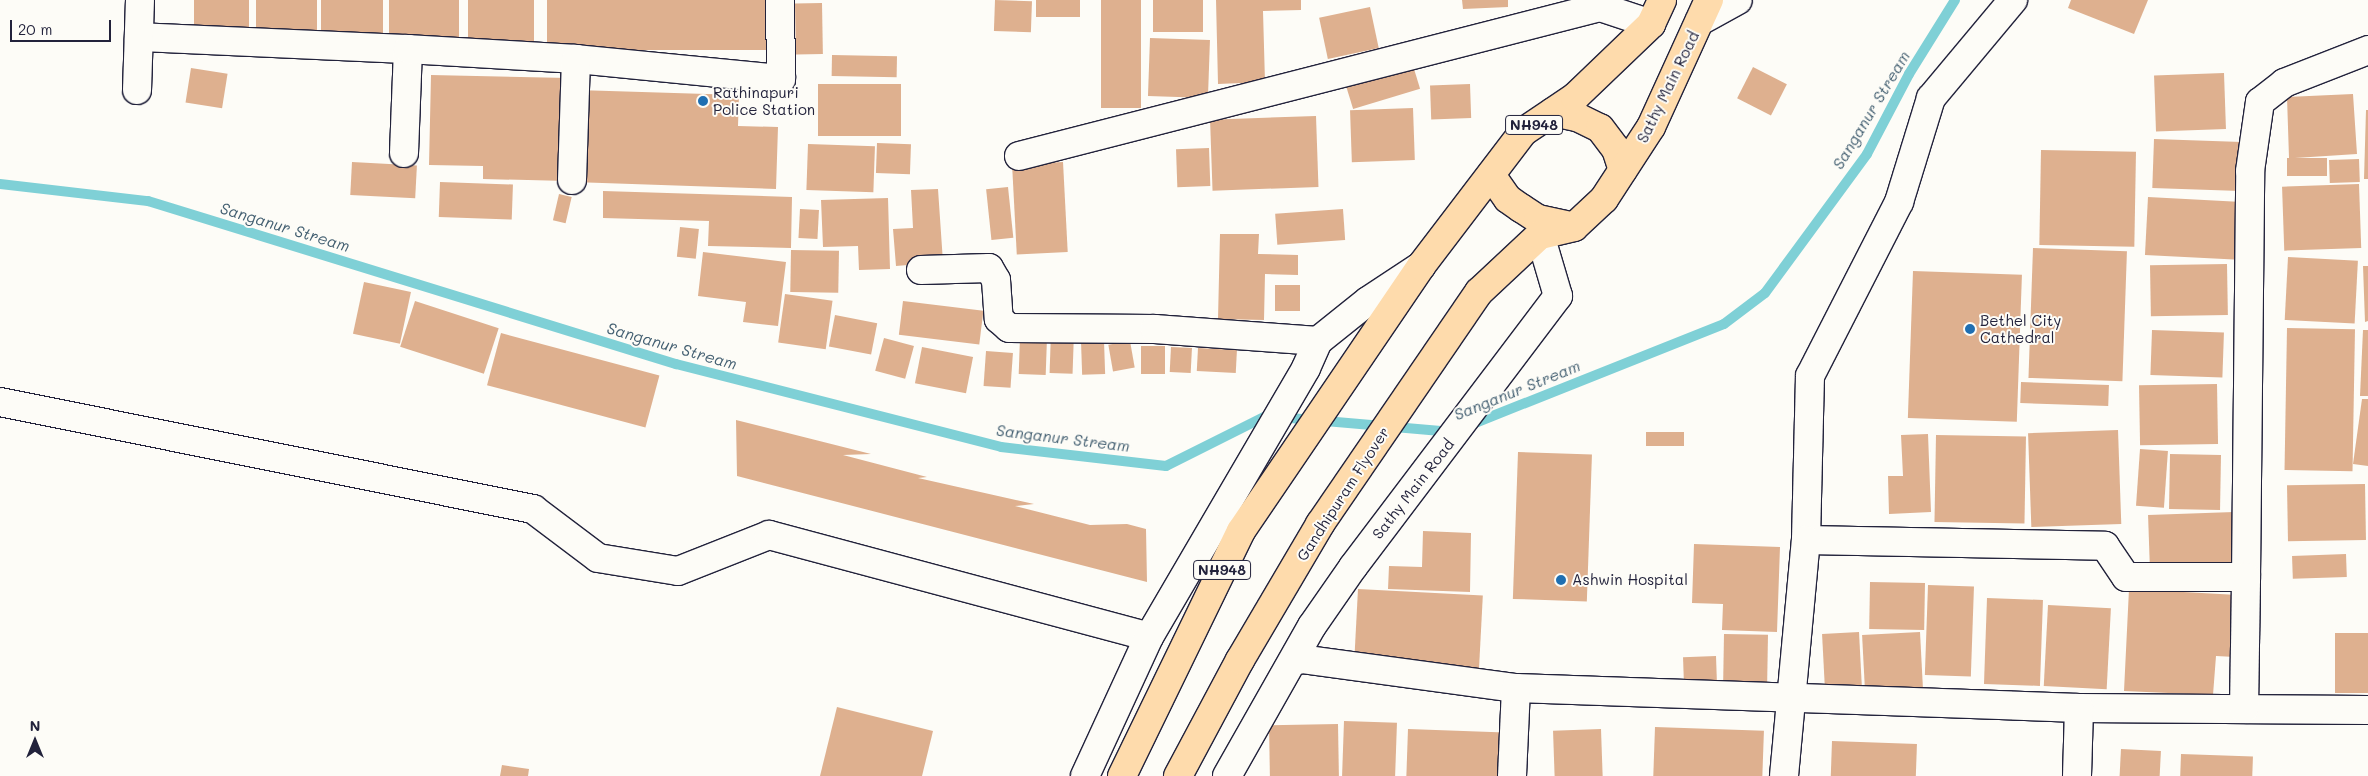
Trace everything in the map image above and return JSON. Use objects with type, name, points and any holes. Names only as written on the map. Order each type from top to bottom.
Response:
[{"type":"highway","name":"Sathy Main Road","points":[[1540,235],[1574,227],[1604,199],[1652,128],[1704,11]]},
{"type":"highway","name":"NH948","points":[[1122,776],[1241,531],[1421,266],[1523,132],[1575,97],[1657,12]]},
{"type":"highway","points":[[1553,112],[1577,117],[1600,128],[1616,149],[1623,170]]},
{"type":"highway","points":[[1491,175],[1508,200],[1538,219],[1574,227]]},
{"type":"highway","name":"Gandhipuram Flyover","points":[[1178,776],[1240,660],[1320,524],[1479,292],[1540,235]]},
{"type":"street","points":[[136,90],[140,0]]},
{"type":"street","points":[[139,37],[408,49],[576,59],[781,79],[780,0]]},
{"type":"street","points":[[1704,11],[1738,0]]},
{"type":"street","points":[[1784,776],[1806,540],[1810,376],[1899,202],[1931,98],[2013,0]]},
{"type":"street","points":[[1019,156],[1600,6],[1657,12]]},
{"type":"street","points":[[404,153],[408,49]]},
{"type":"street","points":[[2244,709],[2250,171],[2260,102],[2284,83],[2368,50]]},
{"type":"street","points":[[572,180],[576,59]]},
{"type":"street","name":"Sathy Main Road","points":[[1227,776],[1295,661],[1312,626],[1353,567],[1469,418],[1558,296],[1540,235]]},
{"type":"street","points":[[1085,776],[1148,637],[1306,368],[1318,341],[1368,301],[1421,266]]},
{"type":"street","points":[[921,270],[989,268],[996,280],[999,319],[1009,328],[1155,329],[1318,341]]},
{"type":"street","points":[[0,402],[533,510],[598,558],[678,571],[769,535],[1148,637]]},
{"type":"street","points":[[1806,540],[2105,546],[2126,577],[2246,577]]},
{"type":"street","points":[[1295,661],[1301,658],[1516,688],[1790,700],[2079,708],[2368,710]]},
{"type":"street","points":[[1512,776],[1516,688]]},
{"type":"street","points":[[2076,776],[2079,708]]},
{"type":"building","points":[[194,0],[249,0],[249,35],[194,35]]},
{"type":"building","points":[[256,0],[317,0],[317,31],[256,31]]},
{"type":"building","points":[[321,0],[383,0],[383,33],[321,33]]},
{"type":"building","points":[[389,0],[459,0],[459,45],[389,45]]},
{"type":"building","points":[[468,0],[534,0],[534,44],[468,44]]},
{"type":"building","points":[[547,0],[769,0],[769,50],[547,50]]},
{"type":"building","points":[[995,0],[1032,1],[1031,32],[994,31]]},
{"type":"building","points":[[1036,0],[1080,0],[1080,17],[1036,17]]},
{"type":"building","points":[[1101,0],[1141,0],[1141,108],[1101,108]]},
{"type":"building","points":[[1153,0],[1203,0],[1203,32],[1153,32]]},
{"type":"building","points":[[1216,0],[1301,0],[1301,10],[1263,11],[1265,82],[1218,84]]},
{"type":"building","points":[[1462,0],[1508,0],[1508,7],[1463,9]]},
{"type":"building","points":[[2071,0],[2148,0],[2134,34],[2068,8]]},
{"type":"building","points":[[795,3],[822,3],[823,54],[796,54]]},
{"type":"building","points":[[1370,7],[1379,48],[1328,59],[1319,18]]},
{"type":"building","points":[[1150,38],[1210,40],[1208,98],[1148,96]]},
{"type":"building","points":[[832,55],[897,56],[897,77],[832,76]]},
{"type":"building","points":[[1411,59],[1420,89],[1353,109],[1344,79]]},
{"type":"building","points":[[1753,67],[1787,84],[1771,115],[1737,98]]},
{"type":"building","points":[[191,68],[228,74],[222,108],[186,103]]},
{"type":"building","points":[[2224,73],[2226,129],[2156,131],[2154,75]]},
{"type":"building","points":[[431,75],[569,78],[567,181],[483,179],[483,166],[429,165]]},
{"type":"building","points":[[818,84],[901,84],[901,136],[818,136]]},
{"type":"building","points":[[1470,84],[1471,118],[1431,119],[1430,85]]},
{"type":"building","points":[[577,90],[739,95],[738,126],[778,127],[776,189],[573,182]]},
{"type":"building","points":[[2353,94],[2357,154],[2295,158],[2327,158],[2327,176],[2287,176],[2287,158],[2289,158],[2287,97]]},
{"type":"building","points":[[1413,108],[1415,160],[1352,162],[1350,110]]},
{"type":"building","points":[[2366,110],[2368,110],[2368,179],[2364,179]]},
{"type":"building","points":[[1316,116],[1318,187],[1213,191],[1210,120]]},
{"type":"building","points":[[2154,139],[2242,142],[2240,191],[2152,188]]},
{"type":"building","points":[[877,143],[911,144],[910,174],[876,173]]},
{"type":"building","points":[[808,144],[875,146],[873,192],[806,190]]},
{"type":"building","points":[[1209,148],[1210,186],[1177,187],[1176,149]]},
{"type":"building","points":[[2041,150],[2136,152],[2134,247],[2039,245]]},
{"type":"building","points":[[2359,159],[2360,182],[2330,183],[2329,160]]},
{"type":"building","points":[[352,162],[417,165],[415,198],[350,195]]},
{"type":"building","points":[[1063,162],[1068,252],[1017,255],[1012,165]]},
{"type":"building","points":[[440,182],[513,185],[512,220],[439,217]]},
{"type":"building","points":[[2359,184],[2361,248],[2284,251],[2282,187]]},
{"type":"building","points":[[1008,187],[1013,238],[991,240],[986,189]]},
{"type":"building","points":[[938,189],[943,262],[896,266],[893,229],[913,228],[911,190]]},
{"type":"building","points":[[603,191],[792,197],[791,248],[708,246],[709,221],[603,218]]},
{"type":"building","points":[[559,194],[572,197],[566,223],[553,220]]},
{"type":"building","points":[[2148,197],[2242,202],[2239,260],[2145,255]]},
{"type":"building","points":[[888,198],[890,269],[859,270],[858,246],[823,247],[821,200]]},
{"type":"building","points":[[800,209],[819,210],[817,239],[798,238]]},
{"type":"building","points":[[1343,209],[1345,240],[1277,245],[1275,214]]},
{"type":"building","points":[[680,227],[699,229],[696,259],[677,257]]},
{"type":"building","points":[[1220,234],[1259,234],[1258,254],[1298,255],[1298,275],[1265,274],[1264,320],[1218,319]]},
{"type":"building","points":[[2033,248],[2127,251],[2122,381],[2028,378]]},
{"type":"building","points":[[791,250],[839,251],[838,293],[790,292]]},
{"type":"building","points":[[703,252],[786,262],[778,326],[743,322],[746,302],[698,296]]},
{"type":"building","points":[[2288,257],[2358,261],[2355,324],[2285,320]]},
{"type":"building","points":[[2227,264],[2228,315],[2151,316],[2150,265]]},
{"type":"building","points":[[2363,266],[2368,266],[2368,321],[2365,322]]},
{"type":"building","points":[[1913,271],[2022,275],[2017,422],[1908,418]]},
{"type":"building","points":[[364,282],[411,292],[400,344],[353,334]]},
{"type":"building","points":[[1275,285],[1300,285],[1300,311],[1275,311]]},
{"type":"building","points":[[785,294],[833,301],[826,349],[778,343]]},
{"type":"building","points":[[415,301],[499,328],[484,374],[400,347]]},
{"type":"building","points":[[903,301],[983,311],[979,345],[899,335]]},
{"type":"building","points":[[835,315],[877,323],[871,355],[829,346]]},
{"type":"building","points":[[2287,328],[2355,329],[2353,471],[2285,470]]},
{"type":"building","points":[[2152,330],[2224,333],[2222,377],[2150,375]]},
{"type":"building","points":[[2363,330],[2368,330],[2368,396],[2360,396]]},
{"type":"building","points":[[1051,332],[1074,333],[1073,374],[1050,373]]},
{"type":"building","points":[[501,333],[659,375],[645,428],[487,385]]},
{"type":"building","points":[[1020,337],[1047,338],[1046,375],[1019,374]]},
{"type":"building","points":[[884,338],[914,346],[905,379],[875,371]]},
{"type":"building","points":[[1104,341],[1105,374],[1082,375],[1081,342]]},
{"type":"building","points":[[1130,341],[1135,368],[1113,371],[1108,345]]},
{"type":"building","points":[[1141,346],[1165,346],[1165,374],[1141,374]]},
{"type":"building","points":[[922,347],[973,357],[966,393],[915,383]]},
{"type":"building","points":[[1171,347],[1192,348],[1191,373],[1170,372]]},
{"type":"building","points":[[1198,348],[1237,350],[1236,373],[1197,371]]},
{"type":"building","points":[[986,351],[1013,353],[1010,388],[984,386]]},
{"type":"building","points":[[2021,382],[2109,385],[2108,406],[2020,403]]},
{"type":"building","points":[[2217,384],[2218,444],[2140,445],[2139,385]]},
{"type":"building","points":[[2362,399],[2368,399],[2368,466],[2353,464]]},
{"type":"building","points":[[736,420],[871,454],[843,455],[927,477],[918,478],[1034,504],[1015,506],[1090,525],[1127,524],[1146,529],[1147,582],[737,476]]},
{"type":"building","points":[[2118,430],[2121,524],[2031,527],[2028,433]]},
{"type":"building","points":[[1646,432],[1684,432],[1684,446],[1646,446]]},
{"type":"building","points":[[1928,434],[1931,512],[1889,514],[1888,476],[1903,476],[1901,435]]},
{"type":"building","points":[[1936,435],[2026,437],[2024,524],[1934,522]]},
{"type":"building","points":[[2140,449],[2168,451],[2164,508],[2136,506]]},
{"type":"building","points":[[1518,452],[1592,455],[1587,601],[1513,599]]},
{"type":"building","points":[[2170,454],[2221,455],[2220,510],[2169,509]]},
{"type":"building","points":[[2365,484],[2366,540],[2288,541],[2287,485]]},
{"type":"building","points":[[2234,512],[2236,562],[2150,565],[2148,515]]},
{"type":"building","points":[[1423,531],[1471,533],[1470,592],[1388,589],[1389,566],[1422,567]]},
{"type":"building","points":[[1694,544],[1780,547],[1777,632],[1722,630],[1723,604],[1692,603]]},
{"type":"building","points":[[2346,554],[2347,577],[2293,579],[2292,556]]},
{"type":"building","points":[[1870,582],[1925,583],[1924,630],[1869,629]]},
{"type":"building","points":[[1928,585],[1974,587],[1971,677],[1925,675]]},
{"type":"building","points":[[1358,589],[1483,596],[1479,672],[1354,666]]},
{"type":"building","points":[[2129,589],[2238,595],[2235,657],[2216,656],[2213,695],[2124,691]]},
{"type":"building","points":[[1987,598],[2043,600],[2040,686],[1984,684]]},
{"type":"building","points":[[2048,605],[2111,608],[2107,689],[2044,686]]},
{"type":"building","points":[[1859,632],[1862,690],[1825,692],[1822,634]]},
{"type":"building","points":[[1920,632],[1923,687],[1865,690],[1862,635]]},
{"type":"building","points":[[2335,633],[2368,633],[2368,693],[2335,693]]},
{"type":"building","points":[[1724,634],[1768,635],[1767,686],[1723,685]]},
{"type":"building","points":[[1716,656],[1717,682],[1684,683],[1683,657]]},
{"type":"building","points":[[837,707],[933,731],[922,776],[820,776]]},
{"type":"building","points":[[1344,721],[1397,723],[1395,776],[1342,776]]},
{"type":"building","points":[[1338,724],[1339,776],[1270,776],[1269,725]]},
{"type":"building","points":[[1655,727],[1764,731],[1762,776],[1653,776]]},
{"type":"building","points":[[1408,729],[1505,732],[1503,776],[1406,776]]},
{"type":"building","points":[[1601,729],[1603,776],[1555,776],[1553,731]]},
{"type":"building","points":[[1832,741],[1917,744],[1916,776],[1831,776]]},
{"type":"building","points":[[2121,749],[2161,751],[2160,776],[2120,776]]},
{"type":"building","points":[[2181,754],[2253,757],[2252,776],[2180,776]]},
{"type":"building","points":[[502,765],[529,769],[528,776],[500,776]]},
{"type":"waterway","name":"Sanganur Stream","points":[[1470,425],[1724,324],[1765,293],[1867,154],[1909,74],[1955,0]]},
{"type":"waterway","name":"Sanganur Stream","points":[[0,184],[148,201],[676,364],[1001,447],[1166,466],[1266,416],[1452,432]]},
{"type":"place","name":"Rathinapuri Police Station","points":[[703,101]]},
{"type":"place","name":"Bethel City Cathedral","points":[[1970,329]]},
{"type":"place","name":"Ashwin Hospital","points":[[1561,580]]}]
